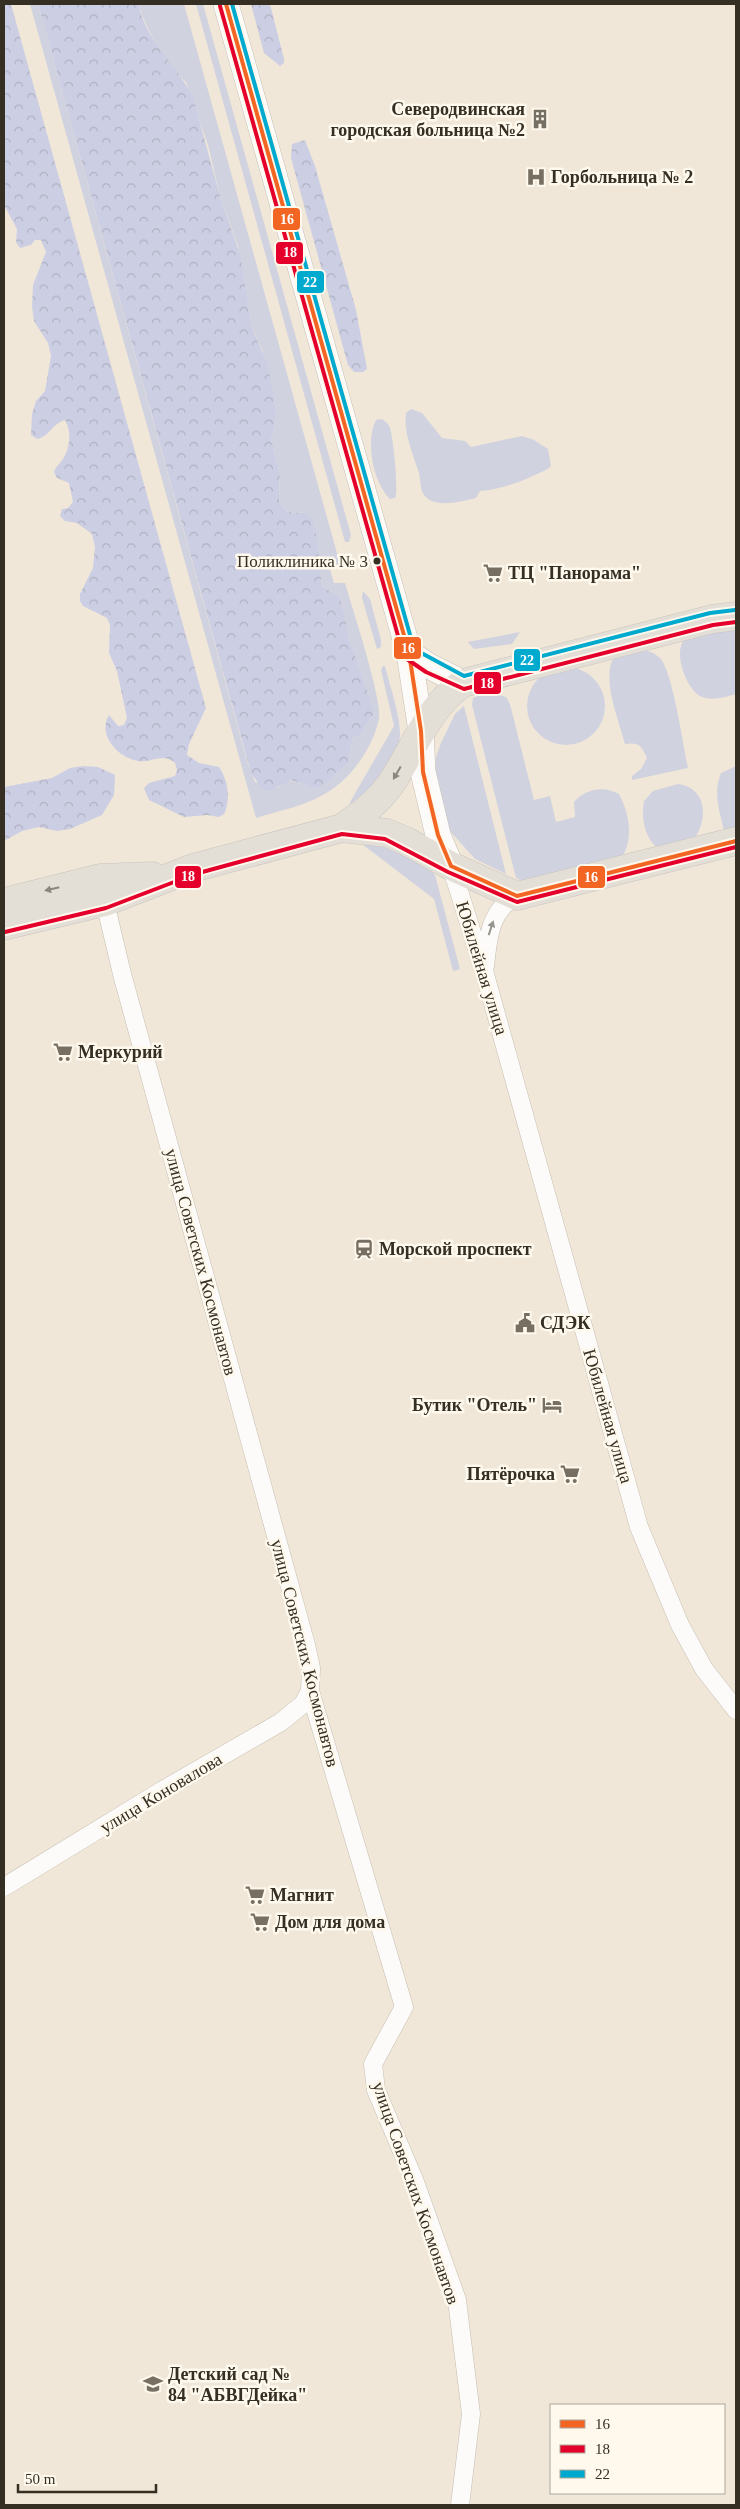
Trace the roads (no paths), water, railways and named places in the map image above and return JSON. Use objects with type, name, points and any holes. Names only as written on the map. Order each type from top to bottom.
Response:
[{"type":"main road","name":"Юбилейная улица","points":[[226,4],[409,653],[421,731],[423,772],[438,835],[451,866]]},
{"type":"main road","points":[[4,902],[102,890],[171,875],[342,828],[380,798],[391,784],[421,731],[448,693],[463,683],[704,621],[736,616]]},
{"type":"main road","points":[[409,653],[429,666],[463,683]]},
{"type":"main road","points":[[342,828],[387,833],[406,841],[451,866],[517,896],[736,841]]},
{"type":"main road","points":[[4,926],[102,890]]},
{"type":"street","name":"Юбилейная улица","points":[[451,866],[484,971],[639,1528],[680,1625],[704,1669],[736,1710]]},
{"type":"street","name":"улица Советских Космонавтов","points":[[102,890],[125,983],[306,1645],[311,1668],[310,1691],[404,2007],[373,2064],[376,2090],[415,2182],[456,2300],[471,2414],[460,2505]]},
{"type":"street","points":[[484,971],[490,929],[505,902],[517,896]]},
{"type":"street","name":"улица Коновалова","points":[[4,1887],[163,1790],[281,1722],[303,1704],[310,1691]]},
{"type":"place","name":"Северодвинская городская больница №2","points":[[540,119]]},
{"type":"place","name":"Горбольница № 2","points":[[536,177]]},
{"type":"place","name":"Поликлиника № 3","points":[[377,561]]},
{"type":"place","name":"ТЦ \"Панорама\"","points":[[493,573]]},
{"type":"place","name":"Меркурий","points":[[63,1052]]},
{"type":"place","name":"Морской проспект","points":[[364,1249]]},
{"type":"place","name":"СДЭК","points":[[525,1323]]},
{"type":"place","name":"Бутик \"Отель\"","points":[[552,1405]]},
{"type":"place","name":"Пятёрочка","points":[[570,1474]]},
{"type":"place","name":"Магнит","points":[[255,1895]]},
{"type":"place","name":"Дом для дома","points":[[260,1922]]},
{"type":"place","name":"Детский сад № 84 \"АБВГДейка\"","points":[[153,2384]]}]
